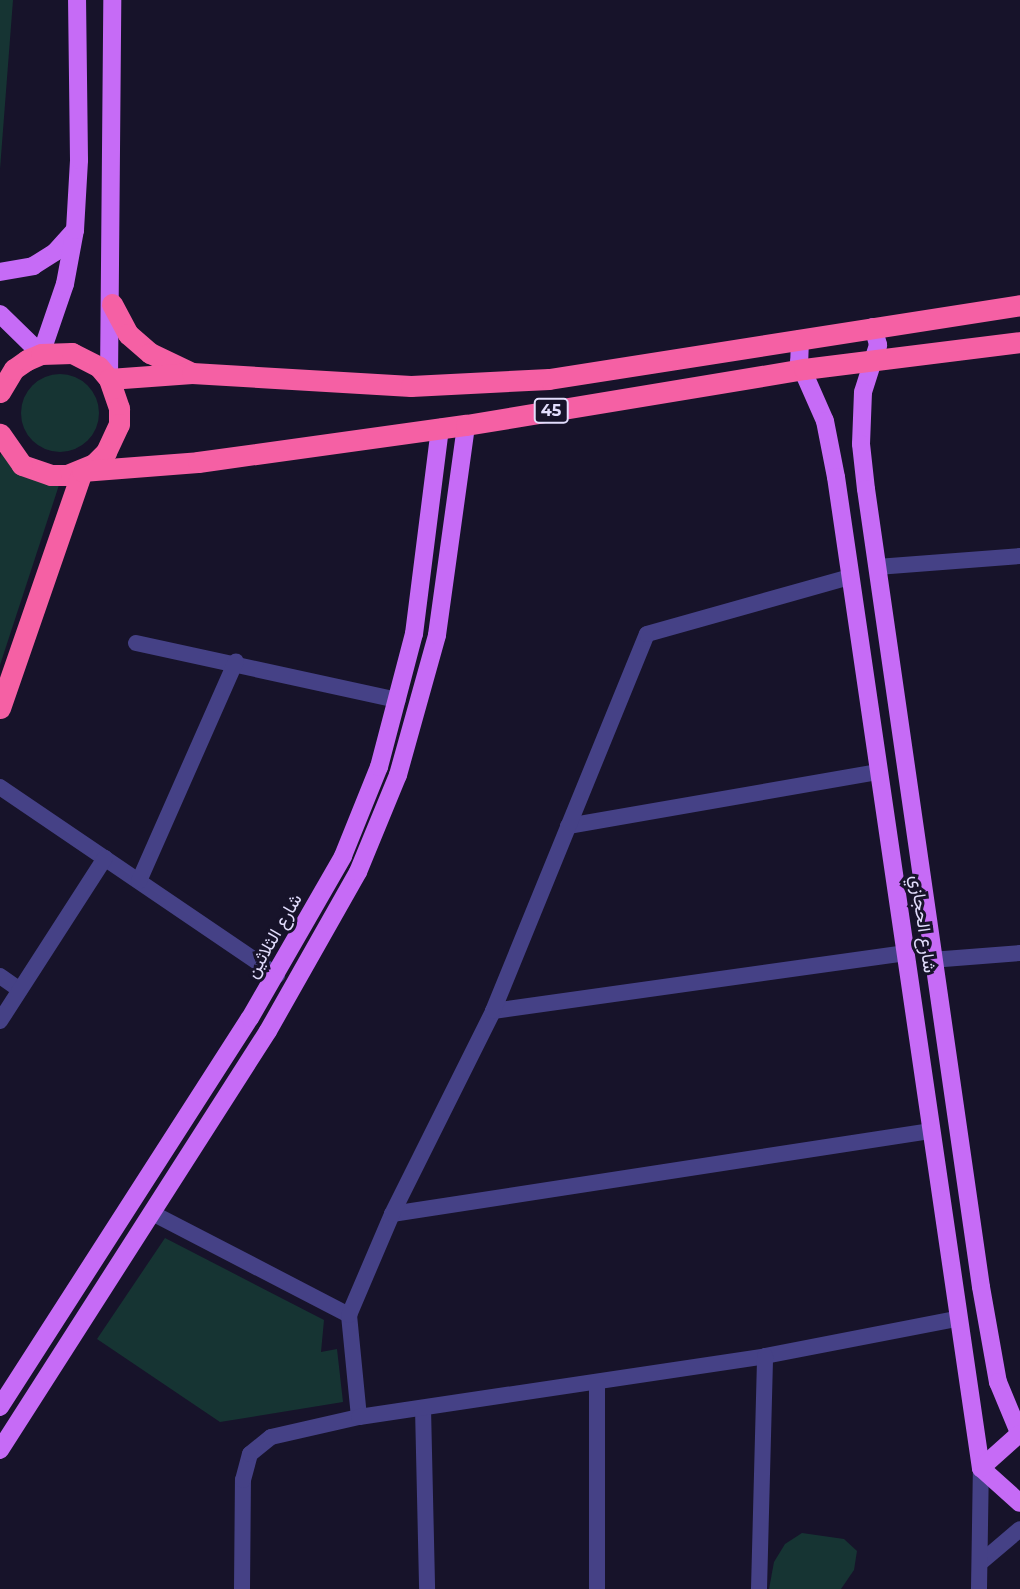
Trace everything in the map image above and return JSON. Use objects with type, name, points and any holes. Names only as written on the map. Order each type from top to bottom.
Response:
[{"type":"highway","points":[[112,304],[128,334],[150,353],[192,373]]},
{"type":"highway","name":"45","points":[[109,379],[192,373],[411,386],[550,380],[1020,305]]},
{"type":"highway","name":"45","points":[[82,471],[198,462],[466,425],[804,369],[1020,342]]},
{"type":"highway","points":[[0,392],[14,369],[41,354],[56,351],[86,358],[109,379],[119,408],[119,424],[106,452],[82,471],[51,475],[36,472],[11,454],[0,434]]},
{"type":"highway","points":[[0,708],[82,471]]},
{"type":"main road","points":[[0,314],[41,354],[65,284],[75,230],[79,160],[77,0]]},
{"type":"main road","points":[[109,379],[112,304],[112,0]]},
{"type":"main road","points":[[0,272],[33,266],[55,252],[75,230]]},
{"type":"main road","points":[[873,327],[878,345],[863,392],[861,444],[877,567],[931,960],[981,1287],[998,1382],[1020,1434],[981,1468],[1020,1503]]},
{"type":"main road","name":"شارع الحجازي","points":[[800,339],[798,356],[825,421],[906,953],[956,1319],[981,1468]]},
{"type":"main road","points":[[0,1450],[154,1214],[268,1031],[358,872],[398,775],[438,635],[466,425]]},
{"type":"main road","name":"شارع الثلاثين","points":[[0,1406],[277,975],[357,823],[398,700],[427,558],[440,428]]},
{"type":"main road","points":[[250,1018],[268,1031]]},
{"type":"main road","points":[[952,1292],[981,1287]]},
{"type":"street","points":[[877,567],[1020,556]]},
{"type":"street","points":[[359,1417],[349,1315],[391,1214],[493,1012],[647,634],[850,577]]},
{"type":"street","points":[[136,643],[236,661],[398,700]]},
{"type":"street","points":[[139,881],[236,661]]},
{"type":"street","points":[[568,826],[878,772]]},
{"type":"street","points":[[0,787],[277,975]]},
{"type":"street","points":[[0,1021],[105,858]]},
{"type":"street","points":[[493,1012],[906,953]]},
{"type":"street","points":[[931,960],[1020,953]]},
{"type":"street","points":[[0,976],[20,989]]},
{"type":"street","points":[[391,1214],[929,1131]]},
{"type":"street","points":[[154,1214],[349,1315]]},
{"type":"street","points":[[242,1589],[243,1480],[250,1454],[271,1437],[359,1417],[765,1356],[956,1319]]},
{"type":"street","points":[[759,1589],[765,1356]]},
{"type":"street","points":[[597,1383],[597,1589]]},
{"type":"street","points":[[424,1408],[427,1589]]},
{"type":"street","points":[[978,1589],[981,1468]]},
{"type":"street","points":[[980,1563],[1020,1529]]},
{"type":"green space","points":[[0,0],[13,0],[0,169]]},
{"type":"green space","points":[[60,374],[75,377],[88,385],[96,398],[99,413],[96,428],[88,441],[75,449],[60,452],[45,449],[32,441],[24,428],[21,413],[24,398],[32,385],[45,377]]},
{"type":"green space","points":[[2,450],[60,482],[0,665],[0,457]]},
{"type":"green space","points":[[165,1238],[324,1320],[321,1352],[337,1349],[343,1402],[220,1422],[97,1339]]},
{"type":"green space","points":[[802,1533],[844,1539],[857,1551],[854,1570],[841,1589],[769,1589],[774,1562],[785,1544]]}]
